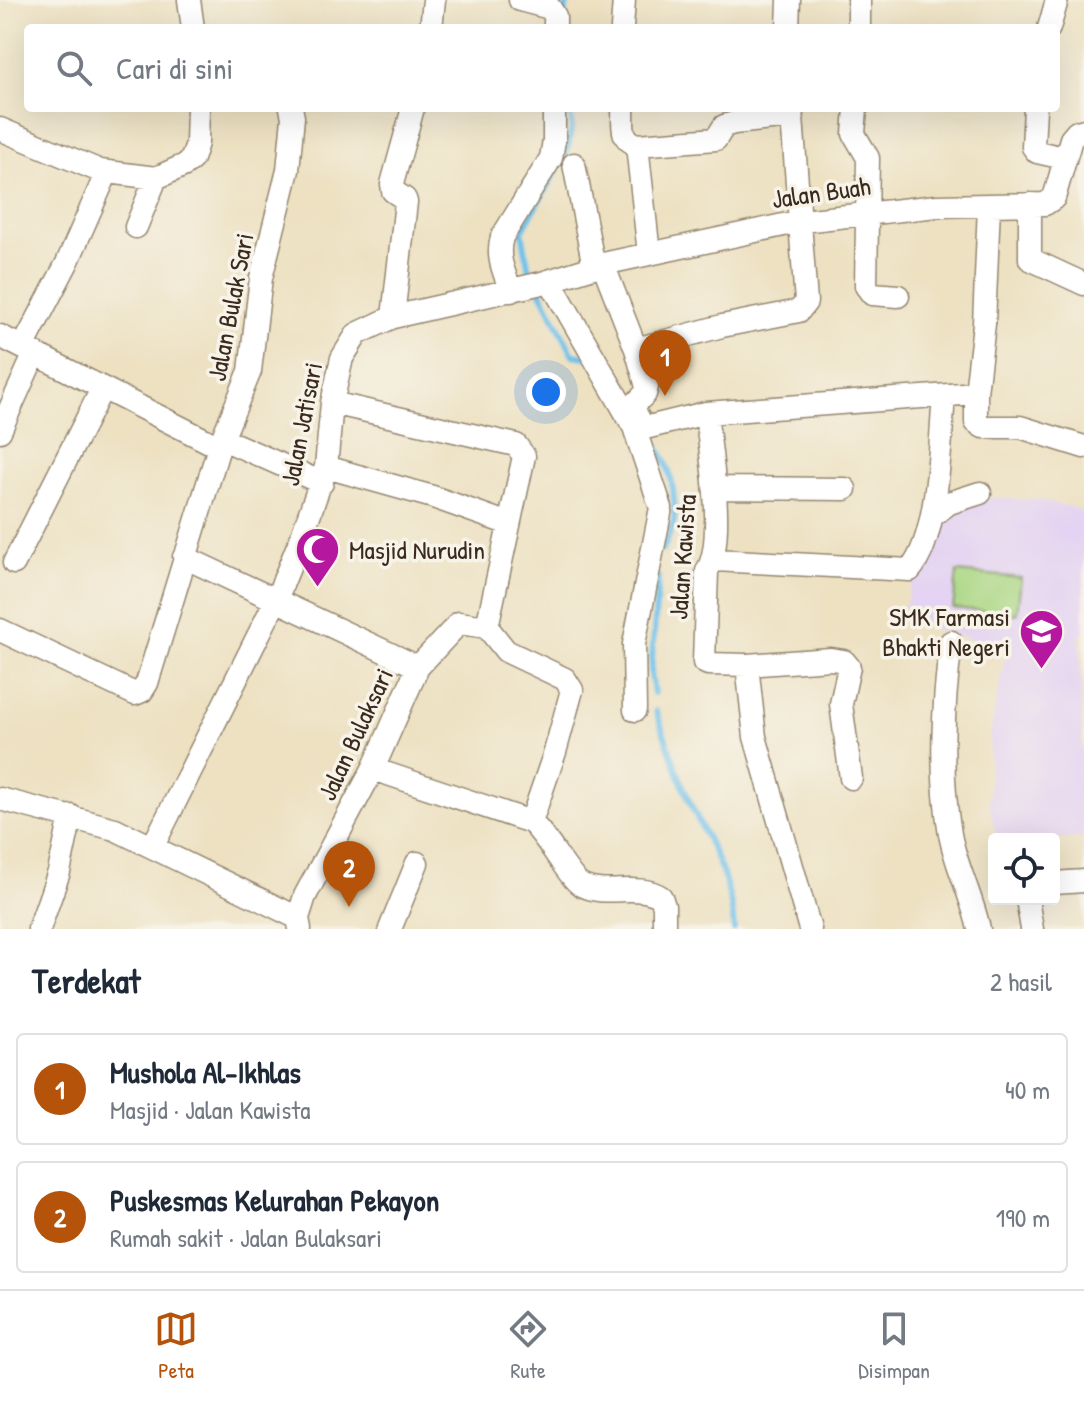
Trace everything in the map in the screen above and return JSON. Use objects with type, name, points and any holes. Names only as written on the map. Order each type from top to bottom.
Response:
[{"type":"street","points":[[189,0],[192,24]]},
{"type":"street","points":[[431,24],[434,0]]},
{"type":"street","points":[[520,0],[550,8],[555,24]]},
{"type":"street","points":[[622,24],[624,0]]},
{"type":"street","points":[[788,24],[789,0]]},
{"type":"street","points":[[859,0],[859,24]]},
{"type":"street","points":[[1050,24],[1057,0]]},
{"type":"street","points":[[0,129],[107,172],[156,178],[192,159],[197,143],[198,112]]},
{"type":"street","name":"Jalan Bulak Sari","points":[[0,630],[138,694],[147,683],[184,557],[254,353],[261,278],[288,170],[292,112]]},
{"type":"street","points":[[393,317],[406,202],[393,191],[392,184],[412,112]]},
{"type":"street","points":[[554,112],[551,158],[502,237],[500,260],[532,286],[634,427],[661,508],[634,644],[635,710]]},
{"type":"street","points":[[623,112],[625,137],[628,142],[637,145],[716,139],[724,126],[790,113],[807,296],[799,311],[722,326],[636,349]]},
{"type":"street","points":[[856,112],[854,134],[868,158],[867,289],[872,294],[898,296]]},
{"type":"street","points":[[1035,112],[1033,147],[1037,152],[1064,158]]},
{"type":"street","points":[[1084,130],[1073,136],[1052,200],[1045,204],[1030,204],[1030,259],[1084,284]]},
{"type":"street","points":[[637,145],[649,254]]},
{"type":"street","points":[[574,164],[598,265],[636,349],[647,391],[632,407],[642,425],[649,427],[706,413],[976,393]]},
{"type":"street","points":[[0,431],[29,350],[107,172]]},
{"type":"street","points":[[136,227],[156,178]]},
{"type":"street","name":"Jalan Buah","points":[[532,286],[598,265],[802,221],[937,206],[1030,204]]},
{"type":"street","points":[[989,206],[976,422],[979,425],[1020,427],[1084,447]]},
{"type":"street","name":"Jalan Jatisari","points":[[153,846],[276,600],[324,475],[332,403],[342,358],[351,339],[393,317],[532,286]]},
{"type":"street","points":[[0,336],[102,389],[221,443],[324,475],[433,497],[509,524]]},
{"type":"street","points":[[14,563],[102,389]]},
{"type":"street","points":[[714,560],[907,571],[915,564],[932,516],[944,396]]},
{"type":"street","points":[[332,403],[521,448],[524,456],[487,627]]},
{"type":"street","name":"Jalan Kawista","points":[[706,413],[715,488],[714,560],[707,571],[704,662],[747,665]]},
{"type":"street","points":[[715,488],[845,489]]},
{"type":"street","points":[[932,516],[949,503],[980,493]]},
{"type":"street","name":"Jalan Bulaksari","points":[[184,557],[418,667],[373,769],[305,896],[299,923]]},
{"type":"street","points":[[418,667],[459,623],[487,627],[506,651],[565,679],[572,690],[531,822]]},
{"type":"street","points":[[951,642],[943,701],[950,833],[979,929]]},
{"type":"street","points":[[810,929],[755,737],[747,665],[831,659],[844,661],[849,667],[841,704],[851,778]]},
{"type":"street","points":[[373,769],[531,822],[541,830],[578,883],[602,891],[651,892],[661,897],[664,929]]},
{"type":"street","points":[[0,799],[100,823],[153,846],[299,923]]},
{"type":"street","points":[[39,929],[59,872],[71,816]]},
{"type":"street","points":[[390,929],[417,863]]},
{"type":"street","points":[[1060,883],[1084,881]]},
{"type":"street","points":[[1028,905],[1032,929]]},
{"type":"shaded area","name":"SMK Farmasi Bhakti Negeri","points":[[994,498],[1037,500],[1072,507],[1084,513],[1084,634],[1080,635],[1084,838],[1060,838],[1060,833],[996,833],[989,804],[990,735],[1007,648],[905,622],[905,606],[913,579],[943,516],[962,501]]},
{"type":"green space","points":[[957,572],[1021,578],[1017,614],[953,608]]},
{"type":"waterway","points":[[564,16],[568,0]]},
{"type":"waterway","points":[[534,278],[528,266],[522,231],[567,151],[572,126],[570,112]]},
{"type":"waterway","points":[[539,288],[573,355],[586,357]]},
{"type":"waterway","points":[[648,434],[666,463],[674,497],[673,524],[663,550]]},
{"type":"waterway","points":[[654,693],[651,673],[658,577]]},
{"type":"waterway","points":[[656,711],[684,789],[724,877],[734,929]]},
{"type":"place","name":"Mushola Al-Ikhlas","points":[[665,396]]},
{"type":"place","name":"Masjid Nurudin","points":[[318,588]]},
{"type":"place","name":"SMK Farmasi Bhakti Negeri","points":[[1041,670]]},
{"type":"place","name":"Puskesmas Kelurahan Pekayon","points":[[349,907]]}]
